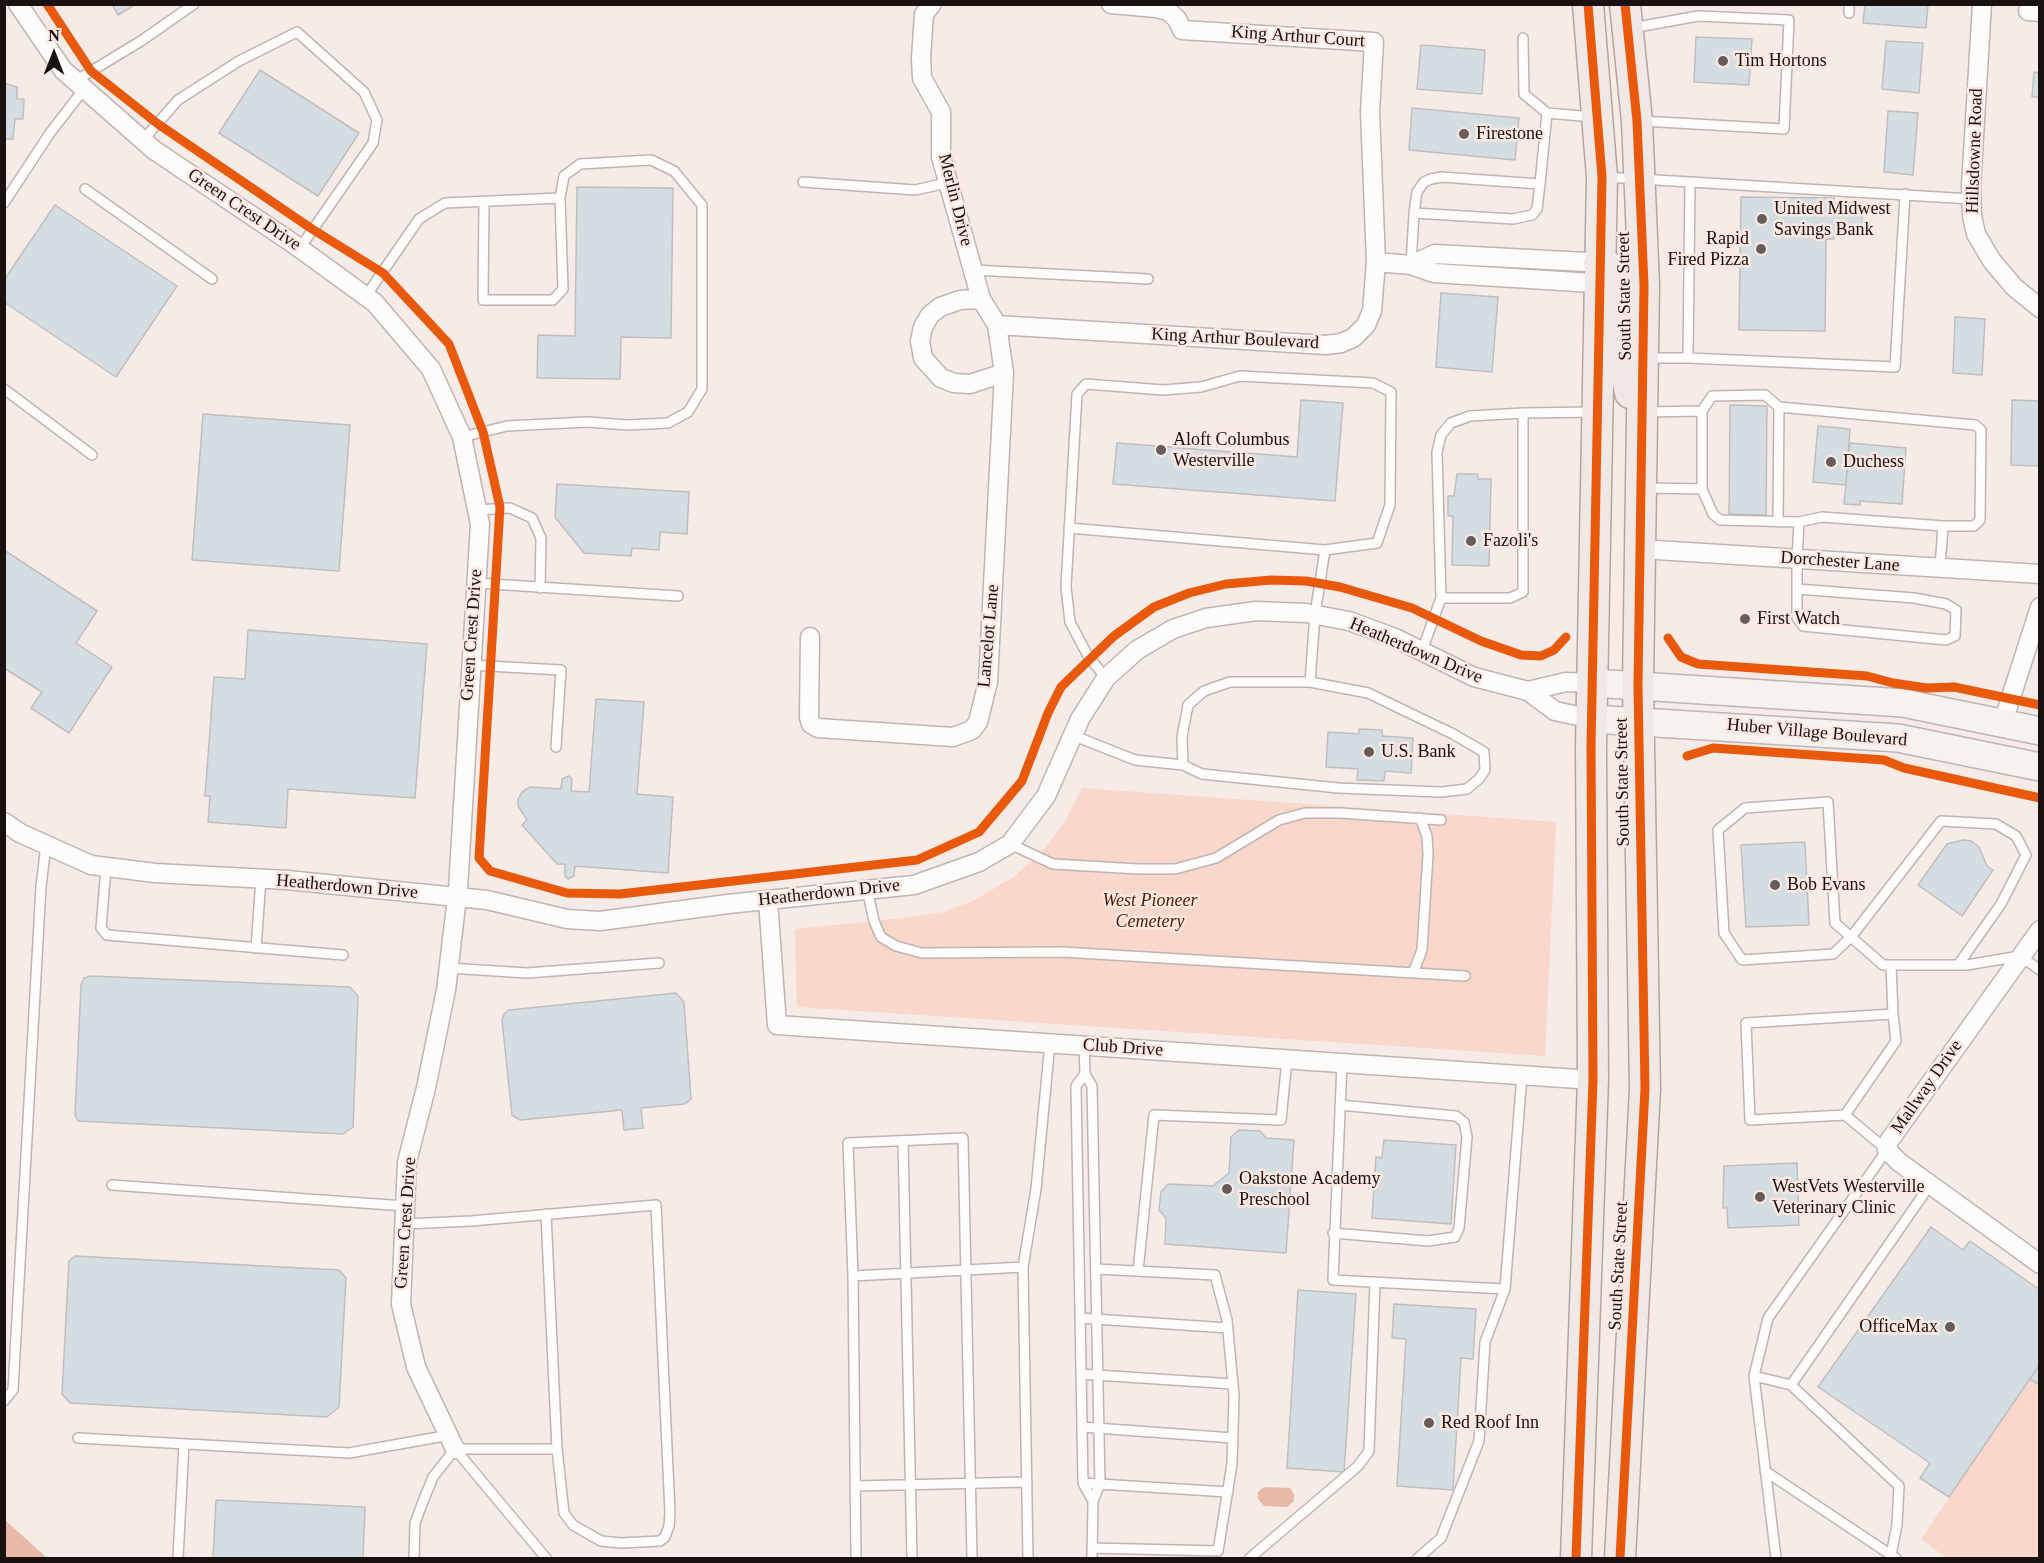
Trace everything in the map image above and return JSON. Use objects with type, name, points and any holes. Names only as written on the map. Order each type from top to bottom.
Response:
[{"type":"main road","name":"South State Street","points":[[1588,4],[1599,117],[1602,177],[1621,277],[1643,358],[1638,685],[1645,1089],[1620,1558]]},
{"type":"main road","points":[[1603,4],[1609,55],[1636,114]]},
{"type":"main road","name":"South State Street","points":[[1576,1558],[1593,1080],[1592,719],[1596,412],[1639,178],[1636,114],[1626,17]]},
{"type":"main road","points":[[1594,67],[1613,120],[1616,161],[1620,169],[1639,178]]},
{"type":"main road","points":[[1621,277],[1622,351],[1628,389],[1642,424]]},
{"type":"street","name":"Green Crest Drive","points":[[18,4],[63,70],[143,140],[300,248],[375,303],[431,369],[462,437],[480,525],[456,897],[446,990],[426,1088],[407,1162],[401,1304],[416,1367],[453,1442]]},
{"type":"street","name":"Merlin Drive","points":[[932,4],[924,14],[922,78],[941,112],[941,157],[947,183],[981,299],[997,325]]},
{"type":"street","name":"King Arthur Court","points":[[1111,4],[1168,11],[1177,19],[1182,30],[1374,42],[1370,112],[1376,262]]},
{"type":"street","name":"Hillsdowne Road","points":[[1982,4],[1971,199],[1977,234],[1992,261],[2014,287],[2040,308]]},
{"type":"street","points":[[1376,262],[1411,265],[1435,254],[1621,277]]},
{"type":"street","name":"King Arthur Boulevard","points":[[997,325],[1326,345],[1341,344],[1359,332],[1372,311],[1376,262]]},
{"type":"street","points":[[981,299],[960,300],[940,307],[930,315],[923,327],[920,341],[923,358],[941,378],[954,383],[970,384],[1005,373]]},
{"type":"street","name":"Lancelot Lane","points":[[810,637],[811,724],[818,728],[953,737],[972,730],[978,722],[987,682],[1005,373],[997,325]]},
{"type":"street","name":"Dorchester Lane","points":[[1640,549],[2040,574]]},
{"type":"street","points":[[2003,722],[2040,607]]},
{"type":"street","name":"Heatherdown Drive","points":[[4,822],[46,845],[91,865],[155,873],[261,879],[487,900],[567,919],[600,921],[914,885],[955,872],[1010,844],[1046,796],[1072,735],[1106,678],[1137,650],[1173,629],[1206,618],[1256,611],[1315,614],[1349,621],[1422,651],[1474,677],[1528,692],[1555,711],[1592,719]]},
{"type":"street","points":[[1528,692],[1566,682],[1593,683]]},
{"type":"street","name":"Huber Village Boulevard","points":[[1593,683],[1903,704],[2040,731]]},
{"type":"street","name":"Huber Village Boulevard","points":[[1592,719],[1639,720],[1899,738],[2040,767]]},
{"type":"street","name":"Club Drive","points":[[768,900],[777,1025],[1593,1080]]},
{"type":"street","name":"Mallway Drive","points":[[2040,930],[1889,1141],[1887,1150],[1930,1185],[2040,1264]]},
{"type":"lane","points":[[4,203],[80,85],[194,4]]},
{"type":"lane","points":[[1626,17],[1698,16],[1789,20],[1784,129],[1636,114]]},
{"type":"lane","points":[[143,140],[178,100],[239,61],[297,32],[364,92],[377,120],[373,143],[300,248]]},
{"type":"lane","points":[[1523,38],[1524,94],[1547,114],[1599,117]]},
{"type":"lane","points":[[1414,213],[1524,218],[1532,215],[1537,209],[1547,114]]},
{"type":"lane","points":[[462,437],[507,426],[587,422],[628,425],[668,423],[688,412],[702,389],[702,205],[675,171],[651,160],[580,164],[564,176],[560,198],[562,289],[553,300],[483,300],[484,202]]},
{"type":"lane","points":[[1411,265],[1417,192],[1424,182],[1441,177],[1540,184]]},
{"type":"lane","points":[[1602,177],[1971,199]]},
{"type":"lane","points":[[803,182],[915,190],[947,183]]},
{"type":"lane","points":[[1688,358],[1690,182]]},
{"type":"lane","points":[[85,189],[212,279]]},
{"type":"lane","points":[[1643,358],[1895,367],[1905,194]]},
{"type":"lane","points":[[366,296],[419,219],[445,203],[560,198]]},
{"type":"lane","points":[[974,270],[1148,279]]},
{"type":"lane","points":[[1069,528],[1326,550],[1377,543],[1390,505],[1391,392],[1373,383],[1240,376],[1201,387],[1163,390],[1086,384],[1077,394],[1069,528],[1066,587],[1070,622],[1088,656],[1106,678]]},
{"type":"lane","points":[[4,389],[93,455]]},
{"type":"lane","points":[[1765,395],[1779,407],[1978,427],[1981,430],[1980,520],[1974,526],[1942,526],[1822,517],[1799,522],[1720,520],[1713,514],[1702,489],[1702,411],[1712,396],[1765,395]]},
{"type":"lane","points":[[1778,522],[1779,407]]},
{"type":"lane","points":[[1642,424],[1702,411]]},
{"type":"lane","points":[[1441,598],[1510,598],[1523,592],[1523,412]]},
{"type":"lane","points":[[1422,651],[1441,598],[1437,452],[1441,435],[1451,423],[1470,416],[1523,412],[1596,412]]},
{"type":"lane","points":[[1641,488],[1702,489]]},
{"type":"lane","points":[[477,510],[510,508],[532,518],[541,538],[540,588]]},
{"type":"lane","points":[[1797,589],[1914,598],[1946,604],[1956,610],[1955,636],[1946,640],[1803,626],[1797,618],[1797,589],[1797,559],[1799,522]]},
{"type":"lane","points":[[1940,568],[1942,526]]},
{"type":"lane","points":[[1310,682],[1315,614],[1326,550]]},
{"type":"lane","points":[[476,583],[678,596]]},
{"type":"lane","points":[[470,665],[561,670],[556,747]]},
{"type":"lane","points":[[1072,735],[1135,760],[1183,765],[1202,774],[1338,788],[1441,792],[1467,789],[1479,779],[1485,770],[1484,752],[1453,734],[1368,693],[1310,682],[1230,682],[1204,691],[1188,705],[1182,737],[1183,765]]},
{"type":"lane","points":[[1958,965],[2001,904],[2026,855],[2016,836],[1996,824],[1941,822],[1851,937],[1833,954],[1742,960],[1724,933],[1718,830],[1744,808],[1828,802],[1835,923],[1851,937],[1883,965],[1958,965],[2020,956],[2040,970]]},
{"type":"lane","points":[[1010,844],[1053,864],[1175,869],[1216,858],[1279,820],[1305,813],[1441,820]]},
{"type":"lane","points":[[1413,973],[1422,950],[1428,855],[1427,836],[1420,818]]},
{"type":"lane","points":[[4,1401],[13,1390],[41,885],[46,845]]},
{"type":"lane","points":[[106,867],[101,928],[107,935],[343,955]]},
{"type":"lane","points":[[256,948],[261,879]]},
{"type":"lane","points":[[867,889],[874,921],[881,937],[896,946],[922,952],[1062,952],[1465,976]]},
{"type":"lane","points":[[448,968],[527,973],[659,963]]},
{"type":"lane","points":[[1845,1116],[1896,1041],[1891,965]]},
{"type":"lane","points":[[1776,1558],[1754,1376],[1768,1318],[1887,1150],[1845,1116],[1750,1120],[1746,1023],[1893,1014]]},
{"type":"lane","points":[[1028,1558],[1023,1267],[1036,1189],[1050,1043]]},
{"type":"lane","points":[[1083,1045],[1084,1074],[1092,1086],[1100,1484],[1093,1501],[1092,1558]]},
{"type":"lane","points":[[1138,1271],[1154,1115],[1281,1119],[1287,1059]]},
{"type":"lane","points":[[1342,1063],[1333,1280],[1505,1289]]},
{"type":"lane","points":[[1084,1074],[1076,1086],[1083,1483],[1093,1501]]},
{"type":"lane","points":[[1418,1558],[1441,1538],[1479,1441],[1485,1342],[1505,1289],[1522,1075]]},
{"type":"lane","points":[[1334,1233],[1428,1240],[1455,1237],[1459,1228],[1467,1137],[1464,1122],[1456,1116],[1340,1105]]},
{"type":"lane","points":[[856,1558],[853,1276],[848,1143],[963,1138],[972,1558]]},
{"type":"lane","points":[[903,1141],[912,1558]]},
{"type":"lane","points":[[112,1185],[471,1221],[546,1214],[656,1205],[670,1513],[665,1537],[650,1542],[601,1541],[573,1525],[564,1513],[557,1449],[546,1214]]},
{"type":"lane","points":[[1791,1385],[1930,1185]]},
{"type":"lane","points":[[853,1276],[1023,1267]]},
{"type":"lane","points":[[1092,1548],[1218,1551],[1228,1492],[1233,1438],[1233,1384],[1228,1328],[1215,1275],[1096,1269]]},
{"type":"lane","points":[[1250,1558],[1358,1466],[1369,1451],[1375,1282]]},
{"type":"lane","points":[[1080,1318],[1228,1328]]},
{"type":"lane","points":[[1081,1374],[1233,1384]]},
{"type":"lane","points":[[1754,1376],[1791,1385],[1899,1486],[1893,1557],[1765,1471]]},
{"type":"lane","points":[[1082,1427],[1233,1438]]},
{"type":"lane","points":[[78,1438],[349,1453],[453,1442],[557,1449]]},
{"type":"lane","points":[[414,1558],[415,1523],[432,1477],[453,1442]]},
{"type":"lane","points":[[453,1442],[546,1558]]},
{"type":"lane","points":[[178,1558],[184,1444]]},
{"type":"lane","points":[[855,1486],[1027,1482]]},
{"type":"lane","points":[[1083,1483],[1228,1492]]},
{"type":"green space","name":"West Pioneer Cemetery","points":[[1082,788],[1556,822],[1545,1056],[797,1007],[795,929],[943,912],[973,901],[1015,876],[1046,847],[1065,821]]},
{"type":"green space","points":[[2030,1379],[2039,1385],[2039,1558],[1947,1558],[1921,1539]]},
{"type":"shaded area","points":[[1264,1487],[1290,1488],[1294,1494],[1294,1501],[1287,1507],[1264,1506],[1258,1499],[1258,1492]]},
{"type":"shaded area","points":[[5,1520],[46,1557],[70,1558],[5,1558]]},
{"type":"building","points":[[112,4],[136,4],[118,15]]},
{"type":"building","points":[[1865,4],[1928,4],[1926,28],[1863,23]]},
{"type":"building","name":"Tim Hortons","points":[[1696,37],[1752,39],[1749,85],[1694,82]]},
{"type":"building","points":[[1886,41],[1923,43],[1919,93],[1882,89]]},
{"type":"building","points":[[1421,45],[1485,50],[1482,94],[1417,89]]},
{"type":"building","points":[[260,70],[359,133],[318,196],[219,133]]},
{"type":"building","points":[[2034,72],[2040,73],[2040,97],[2032,97]]},
{"type":"building","points":[[4,83],[17,87],[17,99],[24,99],[23,119],[15,119],[13,139],[4,139]]},
{"type":"building","name":"Firestone","points":[[1412,108],[1519,118],[1515,160],[1409,150]]},
{"type":"building","points":[[1888,111],[1918,113],[1913,175],[1884,172]]},
{"type":"building","points":[[577,187],[673,188],[671,338],[621,337],[620,379],[537,378],[538,335],[575,336]]},
{"type":"building","points":[[1741,197],[1834,198],[1834,203],[1862,203],[1862,235],[1834,235],[1834,239],[1826,239],[1825,331],[1739,330]]},
{"type":"building","points":[[55,205],[177,286],[116,377],[4,302],[4,280]]},
{"type":"building","points":[[1441,293],[1498,297],[1492,372],[1436,367]]},
{"type":"building","points":[[1955,317],[1985,319],[1982,375],[1953,373]]},
{"type":"building","name":"Aloft Columbus Westerville","points":[[1301,400],[1343,403],[1335,501],[1113,484],[1117,443],[1297,457]]},
{"type":"building","points":[[2012,400],[2040,401],[2040,466],[2011,465]]},
{"type":"building","points":[[1730,405],[1767,406],[1766,515],[1729,514]]},
{"type":"building","points":[[203,414],[350,425],[339,571],[192,560]]},
{"type":"building","name":"Duchess","points":[[1818,426],[1850,429],[1846,485],[1813,482]]},
{"type":"building","points":[[1850,443],[1906,448],[1902,504],[1860,501],[1860,505],[1844,504]]},
{"type":"building","name":"Fazoli's","points":[[1457,474],[1478,474],[1478,479],[1491,479],[1489,566],[1452,565],[1453,516],[1448,516],[1448,496],[1454,496]]},
{"type":"building","points":[[557,484],[689,492],[687,534],[660,532],[659,550],[632,548],[631,556],[584,553],[555,517]]},
{"type":"building","points":[[4,550],[97,611],[76,643],[112,667],[69,733],[31,708],[42,692],[4,668]]},
{"type":"building","points":[[248,630],[427,644],[415,798],[288,789],[286,828],[208,822],[210,796],[205,796],[214,677],[245,679]]},
{"type":"building","points":[[596,699],[644,702],[637,794],[673,797],[668,873],[575,866],[574,876],[568,879],[565,876],[565,864],[557,864],[522,825],[527,820],[518,806],[518,799],[522,792],[530,787],[561,789],[562,779],[569,776],[572,779],[571,791],[589,792]]},
{"type":"building","name":"U.S. Bank","points":[[1359,729],[1382,730],[1382,736],[1413,738],[1411,773],[1385,771],[1384,781],[1357,780],[1358,769],[1326,767],[1328,732],[1359,734]]},
{"type":"building","points":[[1963,840],[1971,841],[1979,847],[1987,866],[1993,870],[1962,916],[1918,885],[1947,844]]},
{"type":"building","name":"Bob Evans","points":[[1805,842],[1809,925],[1746,927],[1741,845]]},
{"type":"building","points":[[91,976],[350,987],[358,996],[353,1127],[343,1134],[78,1121],[75,1115],[81,985],[84,978]]},
{"type":"building","points":[[676,993],[684,1002],[691,1099],[685,1104],[641,1108],[643,1128],[624,1130],[622,1110],[520,1120],[512,1115],[502,1020],[504,1014],[509,1010]]},
{"type":"building","name":"Oakstone Academy Preschool","points":[[1239,1130],[1260,1131],[1266,1138],[1294,1140],[1286,1253],[1165,1244],[1166,1218],[1159,1210],[1161,1192],[1168,1184],[1213,1186],[1229,1173],[1231,1137]]},
{"type":"building","points":[[1384,1140],[1456,1145],[1451,1224],[1372,1218],[1376,1157],[1382,1158]]},
{"type":"building","name":"WestVets Westerville Veterinary Clinic","points":[[1797,1163],[1799,1225],[1728,1228],[1727,1208],[1723,1208],[1724,1166]]},
{"type":"building","name":"OfficeMax","points":[[1931,1227],[1963,1250],[1970,1241],[2040,1290],[2040,1364],[1949,1497],[1920,1478],[1930,1463],[1818,1387]]},
{"type":"building","points":[[75,1256],[339,1270],[346,1278],[339,1407],[327,1417],[70,1403],[62,1394],[69,1261]]},
{"type":"building","points":[[1298,1290],[1356,1294],[1344,1472],[1287,1468]]},
{"type":"building","name":"Red Roof Inn","points":[[1394,1304],[1476,1309],[1473,1359],[1461,1358],[1453,1490],[1397,1486],[1406,1339],[1392,1338]]},
{"type":"building","points":[[2040,1364],[2040,1385],[2030,1379]]},
{"type":"building","points":[[216,1500],[365,1507],[363,1558],[213,1558]]},
{"type":"cycle path","points":[[47,4],[91,71],[158,124],[312,229],[383,273],[449,344],[483,432],[500,507],[479,858],[490,871],[567,893],[620,894],[917,860],[979,832],[1022,781],[1048,713],[1061,687],[1114,636],[1154,607],[1189,593],[1226,584],[1271,580],[1306,581],[1340,587],[1412,608],[1481,641],[1521,655],[1541,656],[1554,650],[1566,637]]},
{"type":"cycle path","points":[[1576,1558],[1593,1080],[1591,746],[1602,177],[1588,4]]},
{"type":"cycle path","points":[[1620,1558],[1645,1089],[1638,685],[1644,285],[1637,121],[1625,4]]},
{"type":"cycle path","points":[[1668,638],[1681,657],[1698,664],[1867,676],[1927,688],[1954,687],[2040,705]]},
{"type":"cycle path","points":[[1687,756],[1713,748],[1884,760],[1904,768],[2040,798]]},
{"type":"place","name":"Tim Hortons","points":[[1723,61]]},
{"type":"place","name":"Firestone","points":[[1464,134]]},
{"type":"place","name":"United Midwest Savings Bank","points":[[1762,219]]},
{"type":"place","name":"Rapid Fired Pizza","points":[[1761,249]]},
{"type":"place","name":"Aloft Columbus Westerville","points":[[1161,450]]},
{"type":"place","name":"Duchess","points":[[1831,462]]},
{"type":"place","name":"Fazoli's","points":[[1471,541]]},
{"type":"place","name":"First Watch","points":[[1745,619]]},
{"type":"place","name":"U.S. Bank","points":[[1369,752]]},
{"type":"place","name":"Bob Evans","points":[[1775,885]]},
{"type":"place","name":"Oakstone Academy Preschool","points":[[1227,1189]]},
{"type":"place","name":"WestVets Westerville Veterinary Clinic","points":[[1760,1197]]},
{"type":"place","name":"OfficeMax","points":[[1950,1327]]},
{"type":"place","name":"Red Roof Inn","points":[[1429,1423]]}]
